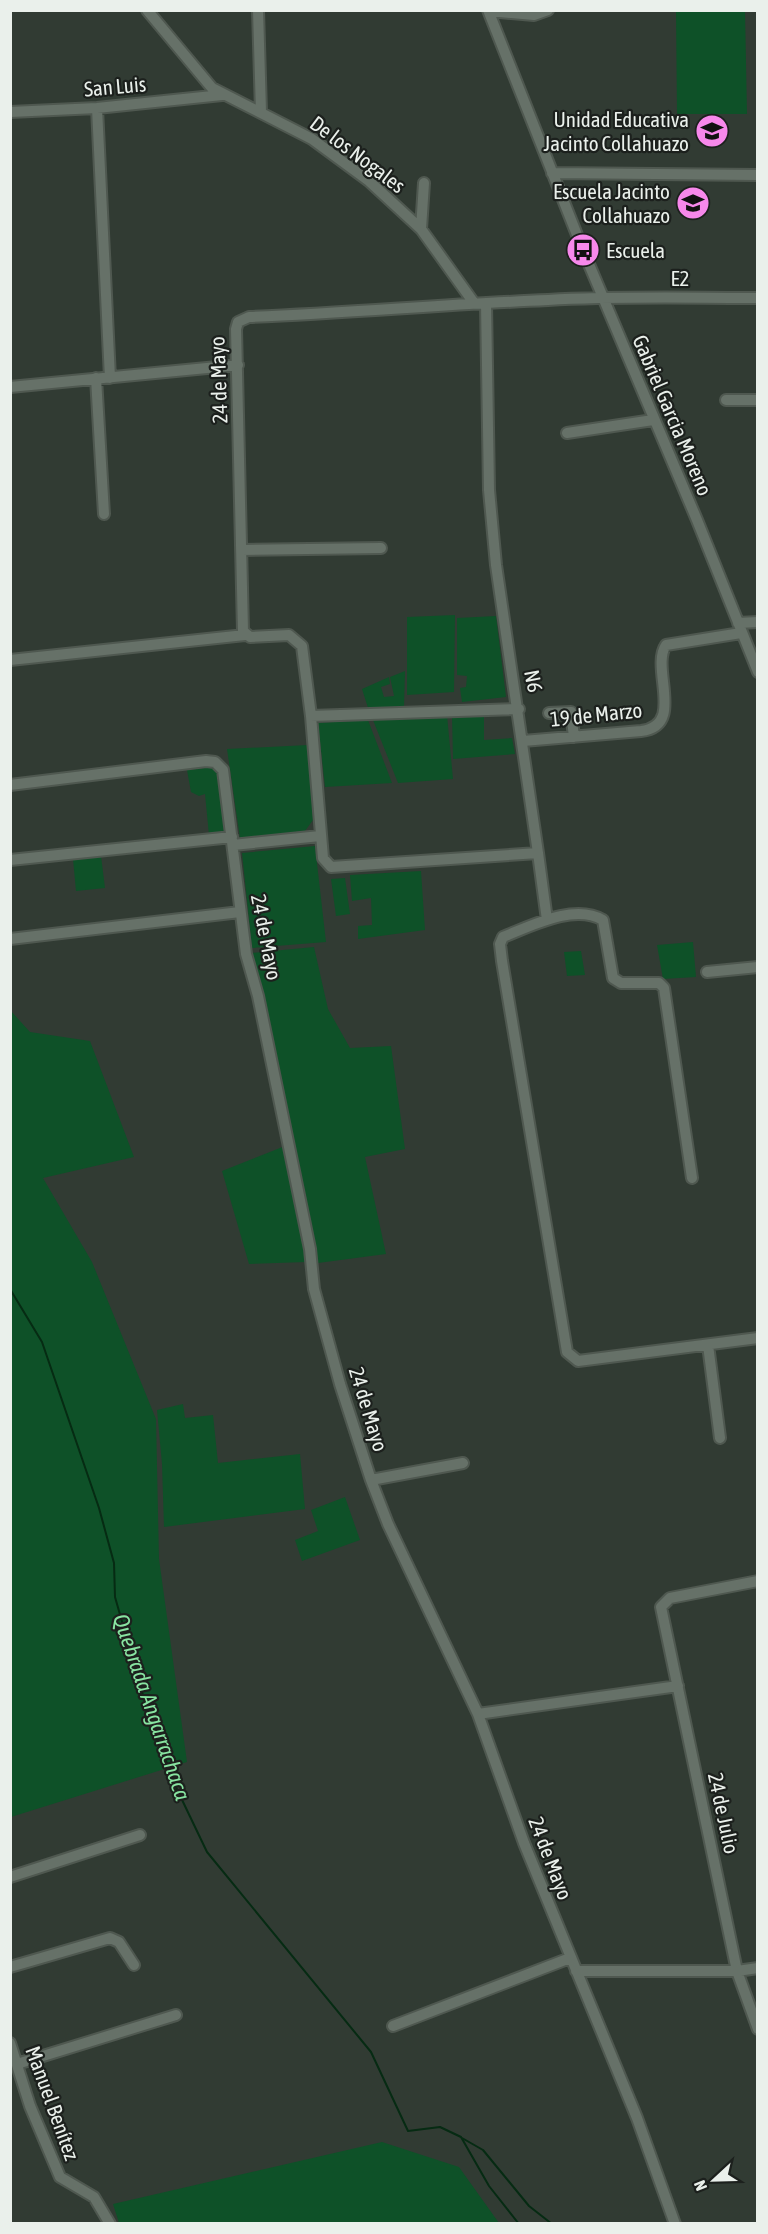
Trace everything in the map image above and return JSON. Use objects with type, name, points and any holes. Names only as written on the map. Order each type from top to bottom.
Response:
[{"type":"street","name":"De los Nogales","points":[[147,10],[203,78],[222,95],[261,112],[312,139],[369,181],[421,228],[480,303]]},
{"type":"street","points":[[258,10],[261,112]]},
{"type":"street","points":[[489,11],[534,15],[548,10]]},
{"type":"street","name":"Gabriel Garcia Moreno","points":[[489,11],[551,172],[758,672]]},
{"type":"street","name":"San Luis","points":[[10,112],[97,108],[222,95]]},
{"type":"street","points":[[97,108],[110,378]]},
{"type":"street","points":[[551,172],[758,175]]},
{"type":"street","points":[[421,228],[424,183]]},
{"type":"street","name":"E2","points":[[603,298],[758,298]]},
{"type":"street","name":"24 de Mayo","points":[[245,636],[236,329],[238,322],[245,318],[357,313],[480,303],[603,298]]},
{"type":"street","name":"N6","points":[[480,303],[489,490],[498,577],[519,709],[547,920]]},
{"type":"street","points":[[10,387],[238,365]]},
{"type":"street","points":[[96,378],[104,514]]},
{"type":"street","points":[[726,400],[758,400]]},
{"type":"street","points":[[567,433],[653,420]]},
{"type":"street","points":[[242,550],[381,548]]},
{"type":"street","name":"19 de Marzo","points":[[523,741],[654,727],[662,717],[665,704],[661,654],[666,645],[758,622]]},
{"type":"street","points":[[10,660],[245,636],[257,638],[289,636],[299,641],[302,646],[311,716],[320,836],[325,864],[341,868],[538,853]]},
{"type":"street","points":[[311,716],[519,709]]},
{"type":"street","points":[[549,713],[571,712],[574,737]]},
{"type":"street","name":"24 de Mayo","points":[[10,784],[215,762],[220,765],[225,775],[246,954],[258,996],[310,1249],[314,1289],[340,1384],[371,1480],[388,1524],[478,1714],[524,1843],[637,2118],[675,2223]]},
{"type":"street","points":[[10,860],[232,837],[320,836]]},
{"type":"street","points":[[10,939],[240,912]]},
{"type":"street","points":[[692,1178],[663,988],[659,982],[621,983],[613,978],[606,927],[603,920],[596,916],[576,914],[547,920],[503,937],[500,944],[567,1352],[578,1360],[758,1338]]},
{"type":"street","points":[[707,972],[758,967]]},
{"type":"street","points":[[708,1345],[720,1438]]},
{"type":"street","points":[[371,1480],[463,1463]]},
{"type":"street","name":"24 de Julio","points":[[758,1581],[690,1593],[663,1603],[663,1624],[737,1971],[758,2029]]},
{"type":"street","points":[[478,1714],[678,1686]]},
{"type":"street","points":[[10,1877],[140,1835]]},
{"type":"street","points":[[10,1967],[110,1938],[119,1942],[134,1965]]},
{"type":"street","points":[[393,2026],[570,1958]]},
{"type":"street","points":[[576,1971],[737,1971],[758,1968]]},
{"type":"street","points":[[17,2064],[176,2015]]},
{"type":"street","name":"Manuel Benítez","points":[[10,2043],[30,2106],[60,2177],[94,2197],[110,2223]]},
{"type":"green space","points":[[676,11],[745,11],[747,114],[677,114]]},
{"type":"green space","points":[[455,615],[454,692],[407,695],[407,617]]},
{"type":"green space","points":[[496,616],[506,697],[462,702],[460,688],[466,687],[467,676],[457,675],[457,618]]},
{"type":"green space","points":[[405,671],[404,707],[369,711],[362,689],[389,677],[390,684],[381,687],[384,697],[394,696],[390,677]]},
{"type":"green space","points":[[484,714],[484,740],[512,738],[515,754],[453,759],[452,716]]},
{"type":"green space","points":[[447,715],[453,779],[398,783],[373,720]]},
{"type":"green space","points":[[368,720],[392,783],[325,787],[318,723]]},
{"type":"green space","points":[[308,745],[313,820],[305,831],[240,838],[227,749]]},
{"type":"green space","points":[[215,767],[223,784],[228,832],[209,835],[205,794],[199,796],[191,792],[187,770]]},
{"type":"green space","points":[[315,846],[326,942],[252,948],[242,853]]},
{"type":"green space","points":[[101,856],[105,888],[76,891],[73,859]]},
{"type":"green space","points":[[421,871],[425,930],[358,939],[358,926],[372,925],[371,898],[352,901],[350,875]]},
{"type":"green space","points":[[345,878],[350,914],[336,916],[331,879]]},
{"type":"green space","points":[[693,942],[696,977],[663,979],[657,945]]},
{"type":"green space","points":[[314,947],[328,1009],[350,1048],[391,1046],[405,1149],[365,1157],[386,1254],[318,1263],[252,953]]},
{"type":"green space","points":[[581,951],[585,975],[567,976],[564,952]]},
{"type":"green space","points":[[10,1010],[30,1032],[90,1041],[134,1157],[43,1178],[92,1262],[156,1419],[159,1559],[187,1762],[11,1817]]},
{"type":"green space","points":[[285,1146],[307,1262],[249,1264],[222,1171]]},
{"type":"green space","points":[[183,1404],[185,1418],[213,1415],[218,1463],[300,1454],[305,1509],[164,1527],[157,1410]]},
{"type":"green space","points":[[345,1497],[360,1540],[302,1561],[295,1540],[318,1531],[311,1510]]},
{"type":"green space","points":[[382,2142],[459,2167],[499,2223],[119,2223],[113,2204]]},
{"type":"waterway","name":"Quebrada Angarrachaca","points":[[10,1289],[42,1342],[99,1508],[114,1563],[115,1597],[142,1692],[173,1781],[207,1852],[371,2052],[408,2131],[440,2127],[461,2137],[489,2186],[519,2224]]},
{"type":"waterway","points":[[462,2138],[483,2150],[529,2206],[552,2224]]},
{"type":"place","name":"Unidad Educativa Jacinto Collahuazo","points":[[712,131]]},
{"type":"place","name":"Escuela Jacinto Collahuazo","points":[[693,203]]},
{"type":"place","name":"Escuela","points":[[583,250]]}]
